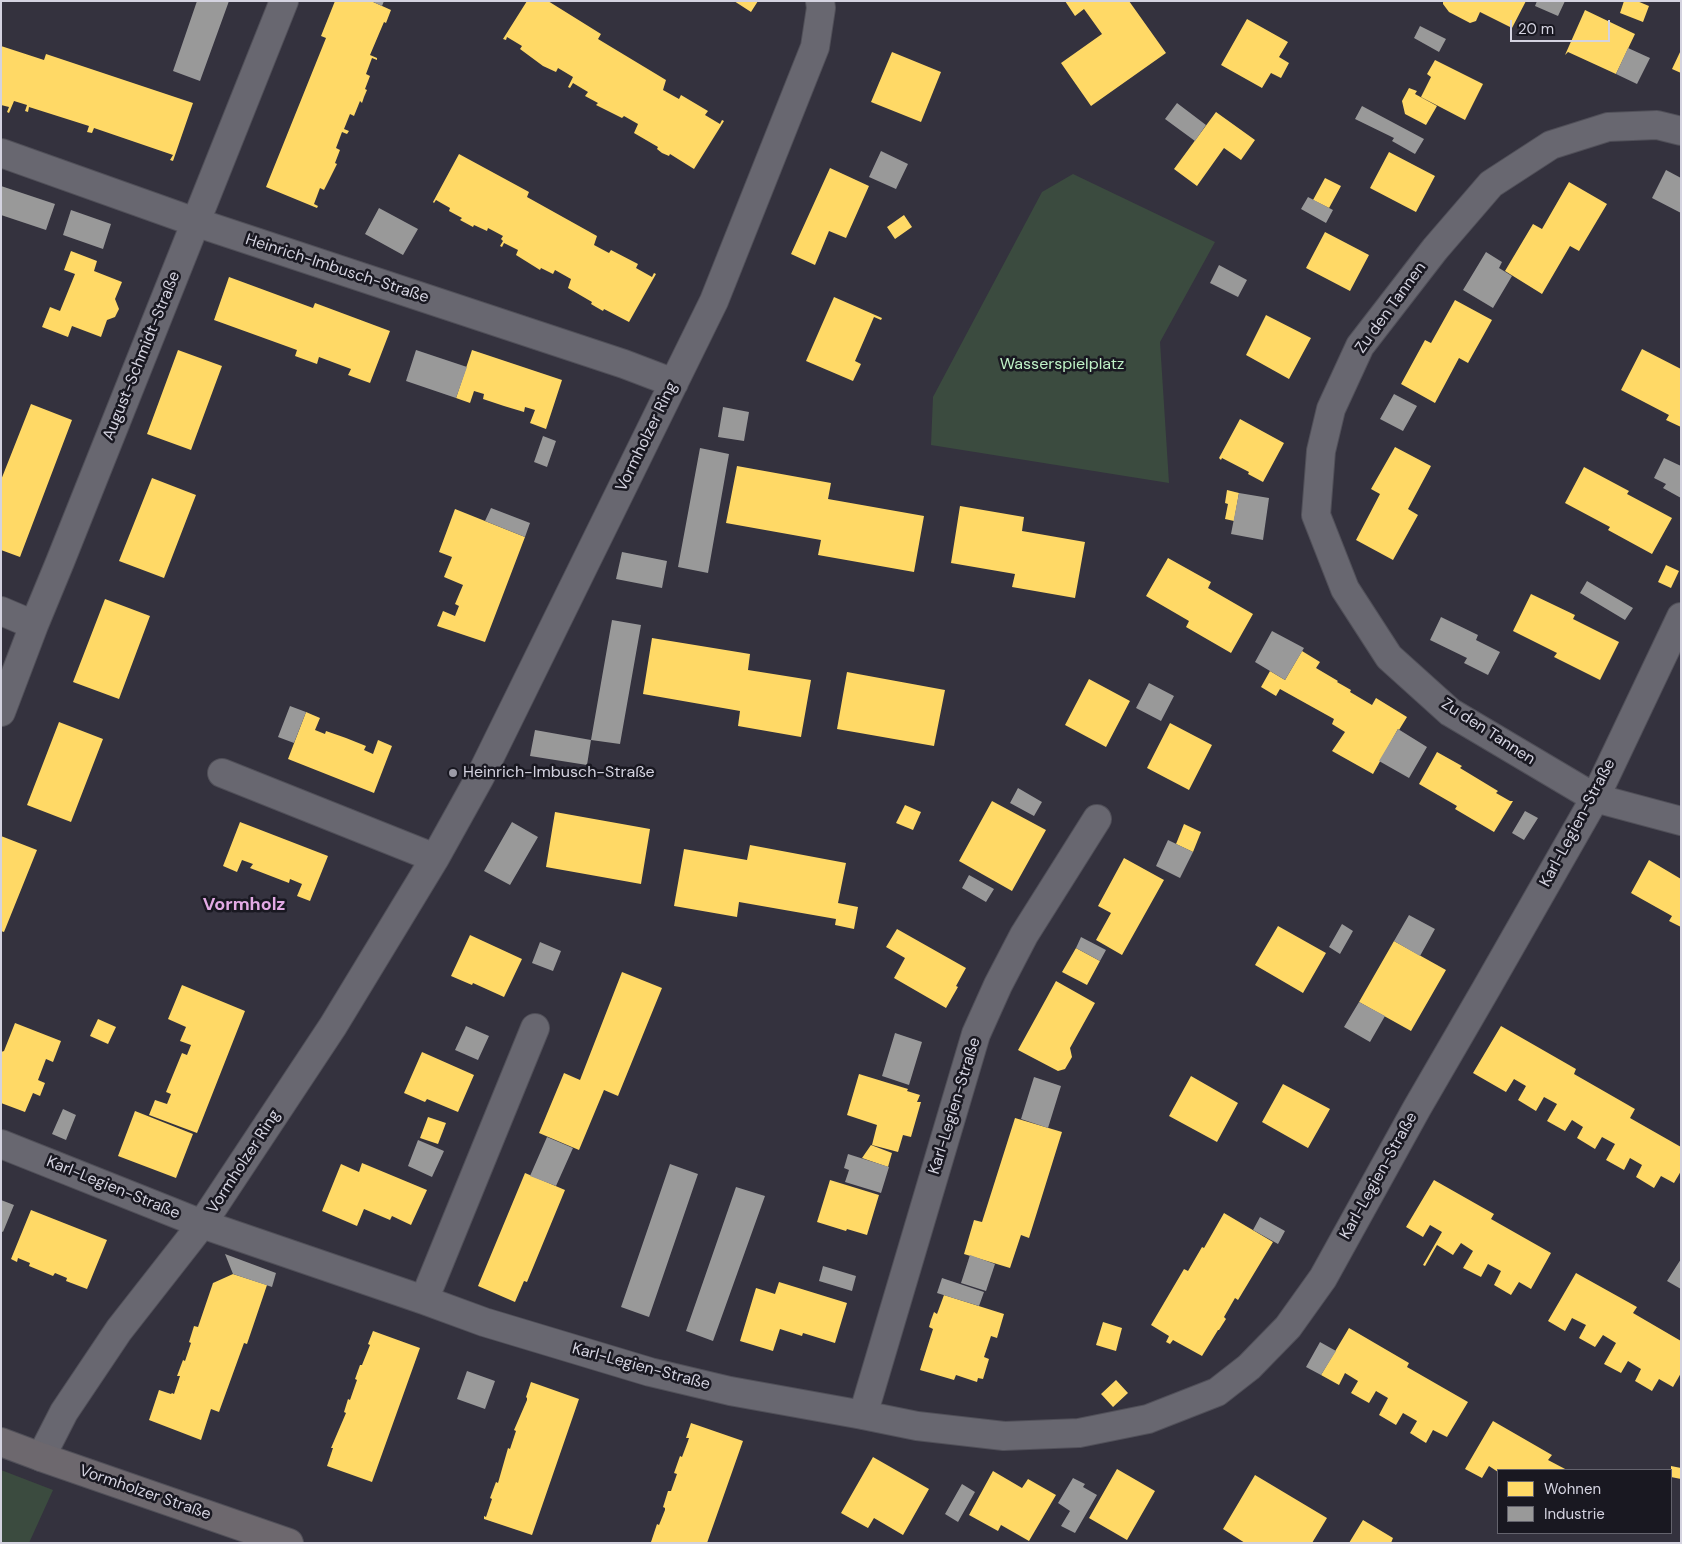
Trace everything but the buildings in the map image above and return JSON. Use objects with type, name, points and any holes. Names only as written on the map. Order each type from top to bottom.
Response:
[{"type":"main road","name":"Vormholzer Straße","points":[[1,1442],[289,1543]]},
{"type":"street","name":"August-Schmidt-Straße","points":[[1,712],[34,625],[284,1]]},
{"type":"street","name":"Vormholzer Ring","points":[[41,1457],[64,1412],[119,1330],[202,1224],[333,1026],[435,858],[480,777],[714,301],[815,47],[821,8],[820,1]]},
{"type":"street","name":"Zu den Tannen","points":[[1681,130],[1657,125],[1608,127],[1551,145],[1491,184],[1435,249],[1360,346],[1331,409],[1321,451],[1316,516],[1344,589],[1389,657],[1450,712],[1595,798],[1681,821]]},
{"type":"street","name":"Heinrich-Imbusch-Straße","points":[[1,153],[195,222],[624,364],[674,383]]},
{"type":"street","points":[[1,611],[34,625]]},
{"type":"street","name":"Karl-Legien-Straße","points":[[1,1144],[202,1224],[484,1322],[650,1372],[730,1391],[917,1426],[1004,1436],[1079,1433],[1148,1419],[1217,1392],[1249,1367],[1288,1327],[1323,1278],[1417,1108],[1595,798],[1681,617]]},
{"type":"street","points":[[222,773],[435,858]]},
{"type":"street","name":"Karl-Legien-Straße","points":[[863,1415],[976,1034],[998,985],[1024,935],[1097,818]]},
{"type":"street","points":[[424,1300],[535,1028]]},
{"type":"green space","name":"Wasserspielplatz","points":[[1073,174],[1215,242],[1160,342],[1169,483],[931,445],[933,397],[1042,192]]},
{"type":"green space","points":[[1,1470],[53,1490],[29,1543],[1,1543]]},
{"type":"place","name":"Heinrich-Imbusch-Straße","points":[[453,773]]},
{"type":"district","name":"Vormholz","points":[[244,905]]}]
